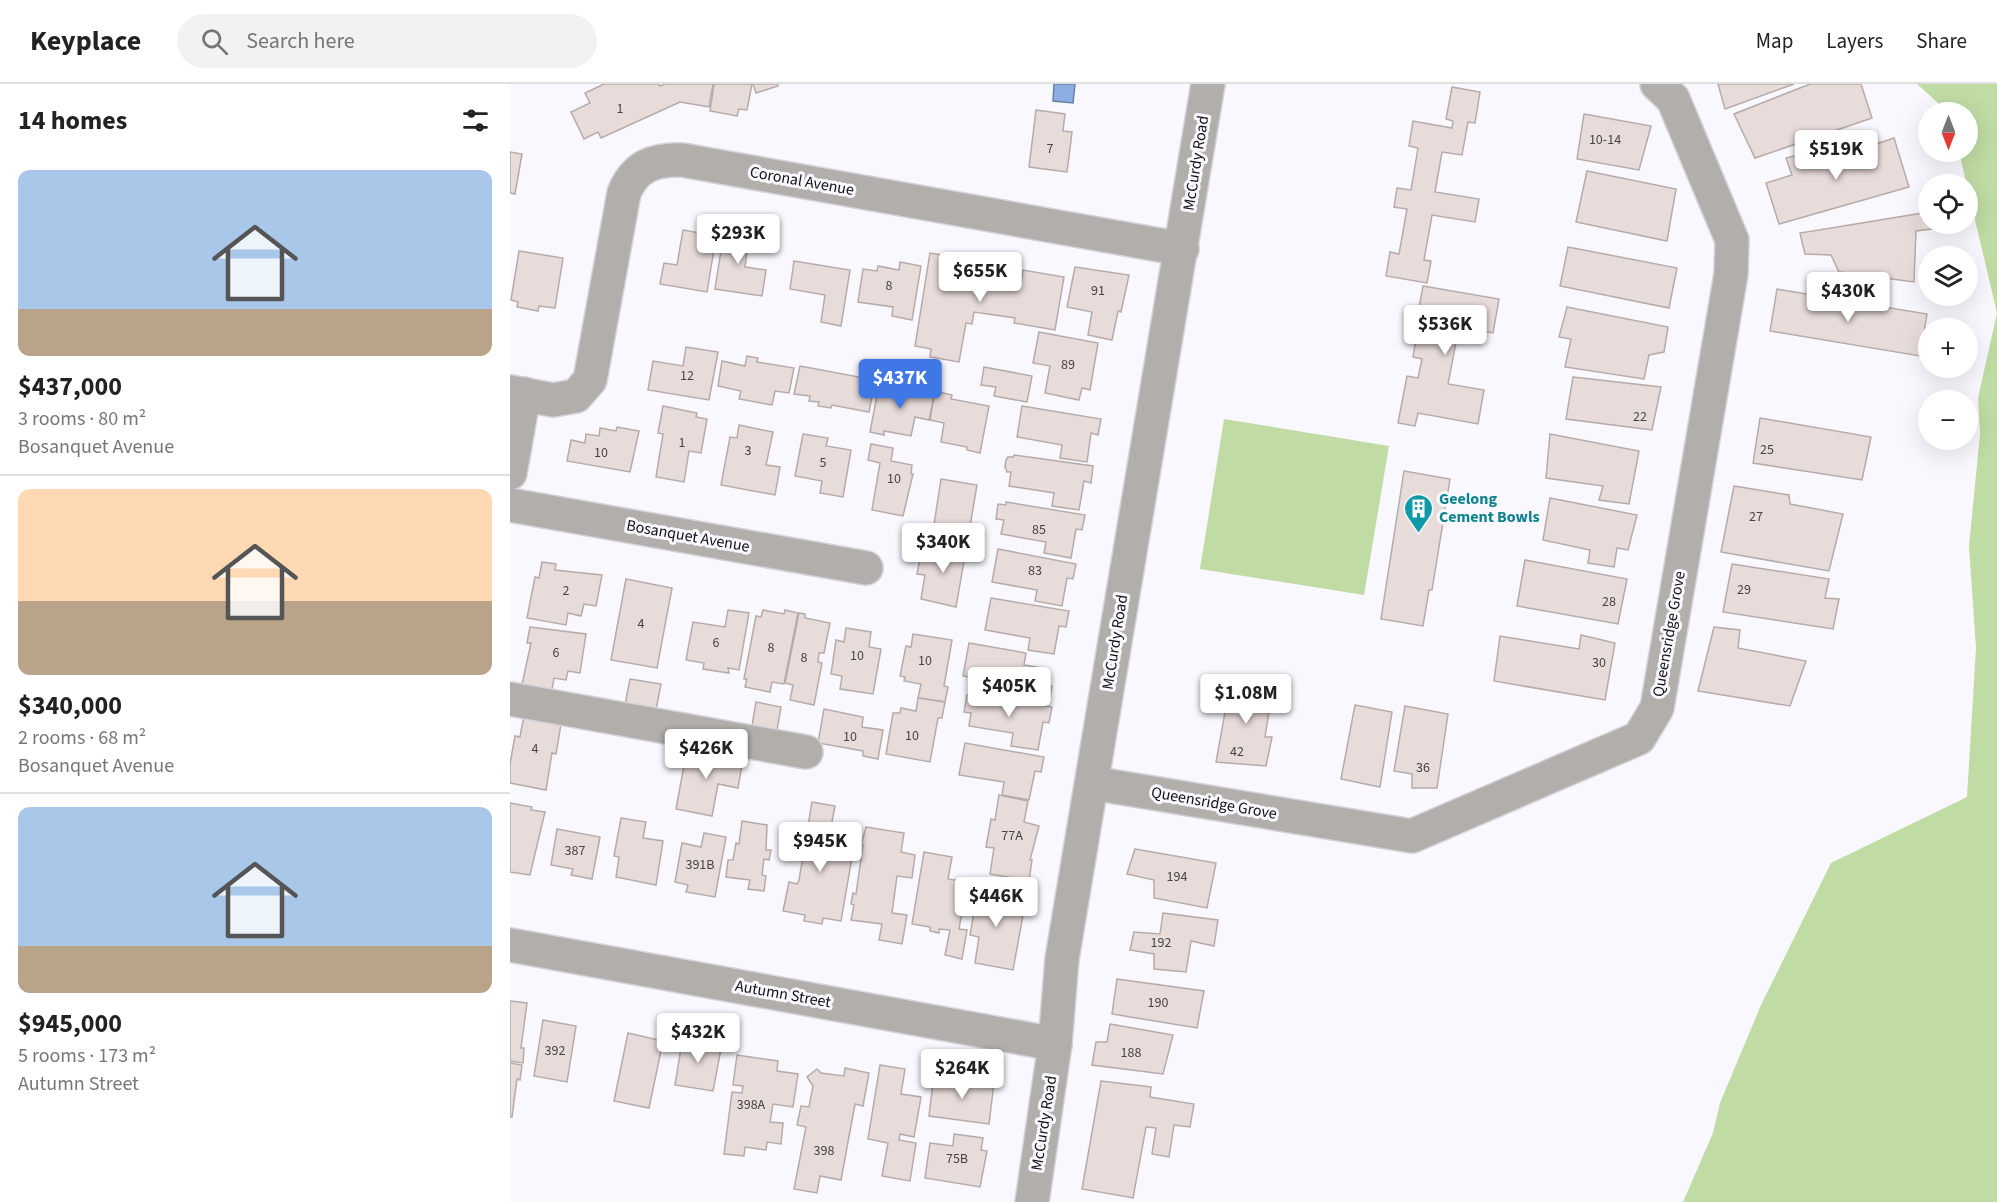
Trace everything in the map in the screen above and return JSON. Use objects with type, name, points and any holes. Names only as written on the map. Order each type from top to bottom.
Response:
[{"type":"street","name":"McCurdy Road","points":[[1032,1202],[1055,1044],[1062,958],[1208,84]]},
{"type":"street","name":"Queensridge Grove","points":[[1092,783],[1412,836],[1639,738],[1657,708],[1731,274],[1732,240],[1673,99],[1657,84]]},
{"type":"street","name":"Coronal Avenue","points":[[517,393],[553,400],[576,396],[590,380],[624,193],[638,170],[655,161],[682,160],[1182,249]]},
{"type":"street","points":[[510,473],[517,393]]},
{"type":"street","name":"Bosanquet Avenue","points":[[510,505],[866,568]]},
{"type":"street","points":[[510,699],[806,752]]},
{"type":"street","name":"Autumn Street","points":[[510,945],[1055,1044]]},
{"type":"green space","points":[[1917,84],[1997,84],[1997,313],[1978,232],[1978,174],[1964,174],[1961,162],[1978,162],[1978,102],[1937,102]]},
{"type":"green space","points":[[1997,313],[1997,1202],[1683,1202],[1713,1133],[1720,1103],[1761,1005],[1831,863],[1967,797],[1976,648],[1969,546],[1980,434],[1978,398]]},
{"type":"green space","points":[[1224,419],[1389,446],[1364,595],[1200,569]]},
{"type":"water","points":[[1054,84],[1075,84],[1073,103],[1053,101]]},
{"type":"building","points":[[604,84],[659,84],[660,86],[665,84],[713,84],[709,107],[680,102],[601,138],[598,132],[584,139],[571,112],[590,103],[585,93]]},
{"type":"building","points":[[714,84],[752,84],[747,110],[739,109],[737,116],[710,111]]},
{"type":"building","points":[[753,84],[778,84],[778,86],[756,93]]},
{"type":"building","points":[[1718,84],[1794,84],[1725,109]]},
{"type":"building","points":[[1810,84],[1861,84],[1872,118],[1755,158],[1734,114]]},
{"type":"building","points":[[1452,87],[1480,92],[1475,123],[1468,122],[1462,155],[1442,152],[1435,192],[1479,199],[1475,222],[1432,215],[1424,260],[1431,261],[1427,283],[1386,276],[1390,252],[1399,254],[1407,209],[1394,207],[1397,188],[1411,190],[1418,148],[1409,146],[1413,121],[1452,128],[1453,121],[1446,119]]},
{"type":"building","points":[[1036,110],[1065,114],[1063,131],[1072,132],[1067,172],[1029,167]]},
{"type":"building","points":[[1584,114],[1651,126],[1639,170],[1577,159]]},
{"type":"building","points":[[1894,138],[1909,187],[1779,224],[1766,183],[1792,175],[1786,158],[1819,150],[1826,161]]},
{"type":"building","points":[[510,152],[522,154],[515,194],[510,193]]},
{"type":"building","points":[[1587,171],[1676,189],[1667,241],[1576,222]]},
{"type":"building","points":[[1918,214],[1914,282],[1839,272],[1831,255],[1805,254],[1800,233]]},
{"type":"building","points":[[725,225],[750,228],[745,267],[766,270],[762,296],[715,289]]},
{"type":"building","points":[[683,230],[706,234],[705,241],[715,243],[707,292],[660,284],[664,263],[677,265]]},
{"type":"building","points":[[1568,247],[1677,268],[1669,308],[1560,286]]},
{"type":"building","points":[[519,251],[563,258],[555,308],[539,306],[538,311],[517,307],[518,302],[511,300]]},
{"type":"building","points":[[930,253],[958,258],[956,267],[976,270],[979,266],[988,267],[991,272],[1022,278],[1023,270],[1064,277],[1055,330],[1014,323],[1015,318],[974,312],[972,324],[966,323],[959,362],[930,357],[931,349],[915,346]]},
{"type":"building","points":[[794,261],[850,270],[841,326],[821,322],[825,295],[790,289]]},
{"type":"building","points":[[900,262],[921,266],[912,320],[892,316],[893,307],[858,302],[863,269],[877,271],[878,266],[899,270]]},
{"type":"building","points":[[1075,267],[1129,275],[1112,340],[1088,335],[1092,312],[1067,307]]},
{"type":"building","points":[[1423,286],[1499,299],[1493,333],[1459,327],[1448,384],[1484,390],[1478,424],[1418,413],[1415,426],[1398,423],[1407,376],[1418,378],[1422,359],[1413,357],[1416,339],[1426,341],[1429,321],[1417,319]]},
{"type":"building","points":[[1777,289],[1927,314],[1926,318],[1918,318],[1918,356],[1770,331]]},
{"type":"building","points":[[1567,307],[1668,327],[1664,352],[1649,355],[1644,379],[1565,367],[1571,339],[1559,337]]},
{"type":"building","points":[[1039,332],[1098,343],[1090,390],[1082,388],[1079,400],[1045,393],[1050,366],[1033,363]]},
{"type":"building","points":[[686,347],[718,352],[709,400],[648,390],[653,361],[683,366]]},
{"type":"building","points":[[747,356],[758,358],[757,362],[794,368],[789,393],[775,391],[772,405],[739,399],[741,391],[718,386],[722,361],[745,366]]},
{"type":"building","points":[[800,366],[875,380],[869,412],[832,405],[831,408],[818,406],[819,402],[809,401],[810,396],[794,394]]},
{"type":"building","points":[[984,367],[1032,376],[1027,402],[994,396],[996,387],[981,385]]},
{"type":"building","points":[[1573,377],[1661,387],[1652,430],[1566,419]]},
{"type":"building","points":[[879,385],[917,392],[917,388],[935,391],[929,420],[915,417],[911,436],[884,431],[884,435],[870,432]]},
{"type":"building","points":[[935,391],[952,395],[951,399],[989,406],[980,453],[967,450],[967,447],[941,442],[944,423],[930,420]]},
{"type":"building","points":[[663,406],[697,413],[696,417],[707,419],[701,453],[689,451],[684,482],[656,477],[663,434],[658,433]]},
{"type":"building","points":[[1022,406],[1101,419],[1098,435],[1091,433],[1087,462],[1060,458],[1062,445],[1017,437]]},
{"type":"building","points":[[1760,418],[1871,437],[1862,480],[1753,463]]},
{"type":"building","points":[[739,425],[773,432],[766,465],[780,467],[775,495],[721,485],[730,437],[737,438]]},
{"type":"building","points":[[617,427],[639,431],[630,472],[567,461],[571,440],[585,443],[586,434],[599,436],[600,428],[616,431]]},
{"type":"building","points":[[803,434],[828,438],[826,446],[851,450],[843,497],[820,493],[822,481],[795,476]]},
{"type":"building","points":[[1550,434],[1639,451],[1629,504],[1599,500],[1603,486],[1546,478]]},
{"type":"building","points":[[871,444],[893,448],[891,461],[912,465],[911,474],[913,474],[903,516],[872,510],[880,463],[868,460]]},
{"type":"building","points":[[1014,455],[1093,466],[1091,483],[1084,481],[1079,510],[1052,506],[1054,493],[1009,486],[1011,472],[1007,472],[1006,460]]},
{"type":"building","name":"Geelong Cement Bowls","points":[[1404,471],[1450,479],[1432,590],[1429,590],[1423,626],[1381,619]]},
{"type":"building","points":[[941,479],[977,485],[967,544],[945,541],[948,527],[934,525]]},
{"type":"building","points":[[1734,486],[1789,495],[1790,504],[1843,514],[1829,571],[1721,552]]},
{"type":"building","points":[[1550,498],[1637,515],[1628,550],[1617,548],[1614,567],[1588,563],[1590,550],[1543,540]]},
{"type":"building","points":[[1006,502],[1085,515],[1082,530],[1076,529],[1071,558],[1044,553],[1046,542],[1001,534],[1004,520],[996,519],[998,504],[1006,505]]},
{"type":"building","points":[[945,541],[967,544],[956,607],[921,599],[925,575],[917,574],[921,554],[928,556],[929,552],[943,554]]},
{"type":"building","points":[[998,549],[1076,564],[1073,579],[1067,578],[1062,606],[1035,601],[1037,590],[992,582]]},
{"type":"building","points":[[1525,560],[1627,579],[1618,624],[1517,606]]},
{"type":"building","points":[[542,562],[556,564],[555,570],[602,575],[596,606],[584,604],[581,616],[568,613],[566,625],[527,618],[535,577],[539,578]]},
{"type":"building","points":[[1732,564],[1829,579],[1825,598],[1839,599],[1833,629],[1723,612]]},
{"type":"building","points":[[626,579],[672,588],[657,668],[611,660]]},
{"type":"building","points":[[991,598],[1069,611],[1066,627],[1059,626],[1054,654],[1028,650],[1030,638],[985,630]]},
{"type":"building","points":[[728,610],[749,613],[739,670],[728,668],[729,673],[703,669],[704,663],[686,660],[693,622],[725,627]]},
{"type":"building","points":[[763,610],[784,614],[785,610],[798,613],[784,684],[772,682],[770,692],[745,687],[747,679],[744,679],[756,616],[761,617]]},
{"type":"building","points":[[799,613],[805,614],[805,618],[830,623],[824,653],[819,653],[818,662],[822,663],[814,705],[790,700],[793,685],[785,683]]},
{"type":"building","points":[[530,627],[586,634],[580,673],[568,671],[566,680],[554,678],[551,695],[521,689],[531,643],[527,643]]},
{"type":"building","points":[[1714,627],[1740,630],[1738,648],[1806,661],[1790,706],[1698,691]]},
{"type":"building","points":[[846,628],[871,632],[869,647],[881,649],[873,694],[840,689],[842,676],[831,674],[836,640],[844,642]]},
{"type":"building","points":[[913,634],[952,640],[944,686],[948,687],[945,702],[918,698],[921,684],[904,681],[905,677],[900,676],[906,646],[911,647]]},
{"type":"building","points":[[1581,635],[1615,643],[1605,700],[1494,681],[1500,636],[1579,649]]},
{"type":"building","points":[[969,643],[1026,653],[1024,665],[1048,669],[1045,684],[1052,686],[1049,702],[1022,697],[1024,687],[963,676]]},
{"type":"building","points":[[630,679],[661,684],[655,715],[624,710]]},
{"type":"building","points":[[1231,679],[1273,687],[1265,737],[1272,737],[1266,766],[1216,762]]},
{"type":"building","points":[[974,694],[1052,707],[1049,723],[1043,722],[1038,750],[1011,746],[1013,733],[969,726],[971,713],[964,712],[967,695],[974,697]]},
{"type":"building","points":[[918,698],[945,702],[942,718],[938,718],[930,762],[886,754],[893,713],[900,713],[901,708],[916,711]]},
{"type":"building","points":[[756,702],[781,707],[776,736],[751,732]]},
{"type":"building","points":[[1355,705],[1392,712],[1380,787],[1341,779]]},
{"type":"building","points":[[1405,706],[1448,714],[1437,788],[1412,788],[1412,774],[1394,771]]},
{"type":"building","points":[[824,709],[863,717],[862,727],[883,730],[878,759],[863,756],[863,751],[818,743]]},
{"type":"building","points":[[525,710],[561,724],[556,754],[552,753],[546,790],[510,783],[510,764],[515,736],[520,737]]},
{"type":"building","points":[[965,743],[1044,757],[1041,772],[1035,771],[1029,800],[1002,795],[1004,782],[959,775]]},
{"type":"building","points":[[687,749],[743,759],[738,788],[718,784],[712,816],[676,809]]},
{"type":"building","points":[[999,795],[1028,801],[1024,822],[1039,826],[1030,860],[1032,860],[1029,881],[990,874],[994,848],[986,847],[991,819],[995,820]]},
{"type":"building","points":[[812,802],[835,806],[826,852],[852,857],[841,921],[823,918],[822,924],[804,921],[805,915],[783,911],[789,882],[797,884],[799,880]]},
{"type":"building","points":[[510,803],[545,812],[530,875],[510,872]]},
{"type":"building","points":[[621,818],[646,822],[643,838],[663,841],[656,885],[616,877],[619,857],[614,856]]},
{"type":"building","points":[[742,821],[767,825],[766,850],[771,850],[769,860],[764,859],[762,875],[766,876],[764,891],[748,889],[750,880],[726,877],[728,860],[733,860],[736,843],[739,844]]},
{"type":"building","points":[[866,827],[904,833],[901,852],[915,855],[912,878],[897,876],[892,913],[907,915],[902,944],[879,940],[882,924],[851,920],[854,905],[851,904],[853,893],[856,894],[863,845],[861,845]]},
{"type":"building","points":[[557,829],[600,837],[592,879],[571,875],[573,869],[551,865]]},
{"type":"building","points":[[704,833],[726,837],[715,897],[686,892],[688,885],[675,882],[682,843],[701,847]]},
{"type":"building","points":[[1135,849],[1216,863],[1207,908],[1154,898],[1154,880],[1127,874]]},
{"type":"building","points":[[924,852],[952,857],[948,879],[967,882],[959,929],[967,930],[962,959],[945,955],[950,930],[939,929],[939,933],[930,931],[930,927],[912,924]]},
{"type":"building","points":[[984,884],[1013,889],[1008,912],[1023,915],[1013,970],[975,963],[979,937],[970,935],[975,906],[980,907]]},
{"type":"building","points":[[1163,913],[1218,920],[1214,946],[1191,941],[1186,972],[1154,969],[1154,954],[1130,950],[1134,932],[1160,934]]},
{"type":"building","points":[[1117,979],[1204,991],[1197,1028],[1112,1014]]},
{"type":"building","points":[[510,1001],[527,1003],[521,1048],[524,1048],[523,1063],[510,1061]]},
{"type":"building","points":[[543,1020],[576,1026],[567,1082],[534,1076]]},
{"type":"building","points":[[1110,1024],[1173,1035],[1163,1074],[1092,1065],[1096,1042],[1107,1042]]},
{"type":"building","points":[[628,1033],[663,1041],[649,1108],[614,1101]]},
{"type":"building","points":[[694,1035],[716,1039],[715,1048],[721,1049],[713,1091],[675,1085],[682,1042],[693,1044]]},
{"type":"building","points":[[737,1055],[778,1061],[777,1071],[798,1074],[793,1107],[773,1104],[770,1122],[783,1123],[781,1144],[767,1142],[766,1150],[745,1147],[744,1156],[724,1154],[732,1092],[742,1093],[743,1086],[733,1085]]},
{"type":"building","points":[[510,1063],[522,1065],[520,1080],[517,1079],[512,1117],[510,1117]]},
{"type":"building","points":[[880,1065],[905,1069],[901,1094],[921,1097],[914,1137],[900,1134],[899,1140],[916,1143],[910,1181],[882,1176],[888,1143],[868,1139]]},
{"type":"building","points":[[845,1068],[869,1073],[863,1106],[855,1104],[841,1180],[820,1176],[817,1193],[794,1189],[806,1127],[797,1125],[801,1106],[809,1107],[813,1086],[807,1077],[817,1069],[821,1073],[844,1076]]},
{"type":"building","points":[[948,1077],[994,1083],[989,1124],[929,1116],[933,1082],[947,1084]]},
{"type":"building","points":[[1101,1081],[1151,1087],[1150,1097],[1194,1104],[1190,1127],[1174,1125],[1169,1157],[1152,1154],[1156,1128],[1146,1127],[1133,1198],[1082,1189]]},
{"type":"building","points":[[954,1134],[983,1138],[981,1150],[987,1151],[980,1187],[925,1178],[930,1143],[953,1146]]},
{"type":"place","name":"Geelong Cement Bowls","points":[[1418,534]]}]
